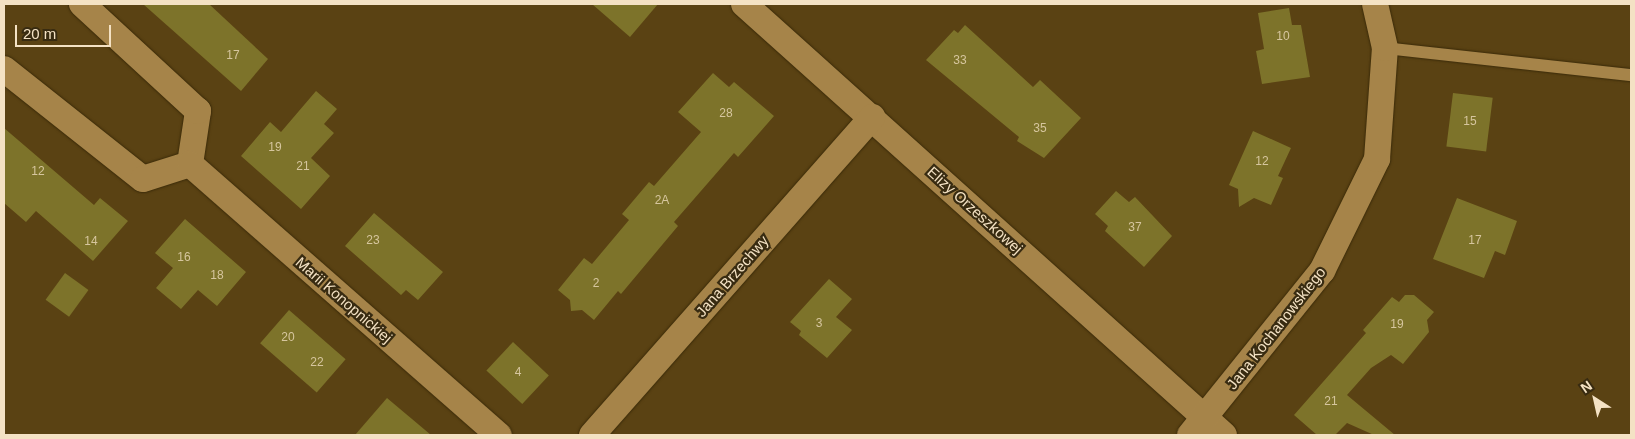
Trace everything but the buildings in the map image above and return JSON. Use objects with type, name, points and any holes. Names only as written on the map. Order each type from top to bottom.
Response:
[{"type":"street","points":[[4,69],[144,179],[190,164],[198,111],[82,4]]},
{"type":"street","name":"Elizy Orzeszkowej","points":[[744,4],[872,117],[1197,427]]},
{"type":"street","name":"Jana Kochanowskiego","points":[[1197,427],[1327,262],[1376,159],[1385,48],[1374,4]]},
{"type":"street","name":"Jana Brzechwy","points":[[592,435],[872,117]]},
{"type":"street","name":"Marii Konopnickiej","points":[[190,164],[499,435]]},
{"type":"street","points":[[1197,427],[1224,435]]},
{"type":"lane","points":[[1385,48],[1631,76]]}]
